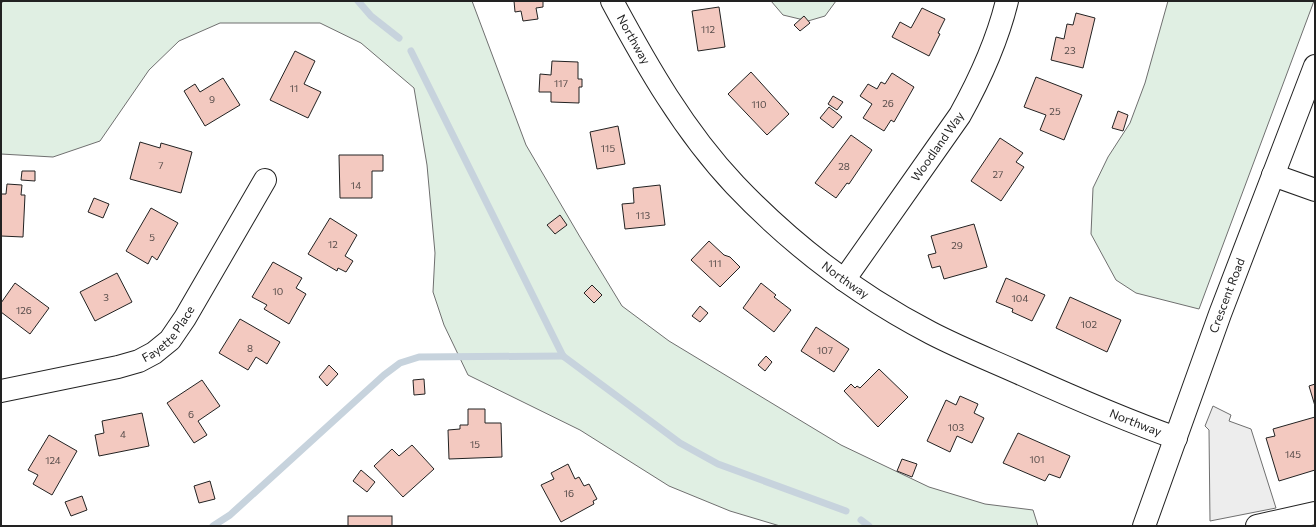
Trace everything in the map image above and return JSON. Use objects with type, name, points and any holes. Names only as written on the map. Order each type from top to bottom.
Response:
[{"type":"street","name":"Northway","points":[[612,1],[673,107],[707,152],[734,184],[779,229],[844,280],[870,298],[932,333],[1127,421],[1176,438]]},
{"type":"street","name":"Woodland Way","points":[[844,280],[960,115],[976,87],[989,57],[1006,1]]},
{"type":"street","name":"Crescent Road","points":[[1144,526],[1315,66]]},
{"type":"street","points":[[1273,176],[1315,190]]},
{"type":"street","name":"Fayette Place","points":[[1,391],[118,367],[139,361],[154,353],[170,340],[185,318],[265,180]]},
{"type":"street","points":[[1256,526],[1315,513]]},
{"type":"green space","points":[[4,1],[472,1],[526,145],[622,306],[669,341],[841,445],[929,487],[985,504],[1033,510],[1038,526],[780,526],[730,511],[669,486],[580,430],[468,375],[444,325],[433,292],[435,253],[427,165],[414,88],[361,43],[320,23],[220,23],[179,41],[149,70],[100,141],[53,157],[1,154],[1,3]]},
{"type":"green space","points":[[771,1],[836,1],[825,16],[808,21],[783,15]]},
{"type":"green space","points":[[1168,1],[1314,1],[1199,309],[1136,293],[1116,280],[1091,234],[1093,188],[1108,157],[1130,123],[1145,83]]},
{"type":"shaded area","points":[[1213,406],[1231,415],[1229,421],[1251,429],[1276,508],[1210,521],[1209,430],[1205,426]]},
{"type":"building","points":[[514,1],[543,1],[543,7],[536,8],[538,19],[523,21],[521,11],[515,12]]},
{"type":"building","points":[[719,7],[725,47],[698,51],[692,11]]},
{"type":"building","points":[[922,8],[945,19],[938,33],[940,34],[929,56],[892,37],[900,22],[911,28]]},
{"type":"building","points":[[1076,13],[1095,18],[1083,68],[1051,60],[1056,37],[1064,39],[1067,24],[1073,25]]},
{"type":"building","points":[[804,16],[810,23],[800,31],[794,25]]},
{"type":"building","points":[[295,51],[315,61],[304,84],[321,92],[308,118],[270,100]]},
{"type":"building","points":[[552,61],[578,62],[578,79],[582,79],[582,87],[579,87],[579,103],[551,102],[551,92],[539,92],[540,74],[551,75]]},
{"type":"building","points":[[751,72],[789,114],[767,135],[728,94]]},
{"type":"building","points":[[892,73],[914,87],[894,122],[891,120],[884,131],[863,118],[872,104],[860,96],[868,84],[877,89],[881,82],[885,84]]},
{"type":"building","points":[[1036,77],[1082,95],[1064,140],[1040,130],[1046,115],[1024,107]]},
{"type":"building","points":[[223,78],[240,105],[205,126],[184,91],[195,84],[200,92]]},
{"type":"building","points":[[833,96],[843,102],[837,110],[828,104]]},
{"type":"building","points":[[829,107],[842,117],[833,128],[820,118]]},
{"type":"building","points":[[1118,111],[1128,115],[1123,131],[1112,128]]},
{"type":"building","points":[[618,126],[625,164],[597,169],[590,132]]},
{"type":"building","points":[[851,135],[872,150],[849,184],[847,183],[836,198],[815,183]]},
{"type":"building","points":[[1000,138],[1023,153],[1016,162],[1024,167],[1001,201],[971,181]]},
{"type":"building","points":[[140,142],[160,148],[161,143],[192,152],[181,193],[130,179]]},
{"type":"building","points":[[339,155],[383,155],[383,171],[372,171],[372,198],[340,198]]},
{"type":"building","points":[[22,171],[35,171],[35,181],[21,180]]},
{"type":"building","points":[[7,184],[22,185],[21,195],[25,195],[23,237],[1,236],[1,194],[6,194]]},
{"type":"building","points":[[660,185],[665,225],[625,229],[622,204],[634,203],[633,188]]},
{"type":"building","points":[[94,198],[109,204],[103,218],[88,212]]},
{"type":"building","points":[[151,208],[178,223],[157,260],[152,256],[148,264],[126,251]]},
{"type":"building","points":[[560,215],[567,225],[555,234],[547,225]]},
{"type":"building","points":[[330,218],[357,235],[345,256],[353,261],[346,272],[338,268],[337,271],[308,254]]},
{"type":"building","points":[[974,224],[987,267],[944,279],[940,266],[932,268],[928,255],[936,253],[931,236]]},
{"type":"building","points":[[709,241],[724,255],[730,257],[740,267],[720,287],[691,260]]},
{"type":"building","points":[[273,262],[302,278],[296,288],[306,294],[289,324],[264,309],[267,305],[252,297]]},
{"type":"building","points":[[117,273],[132,302],[95,321],[80,292]]},
{"type":"building","points":[[1006,278],[1045,295],[1032,321],[1012,312],[1013,309],[996,302]]},
{"type":"building","points":[[15,283],[49,308],[30,334],[1,312],[1,303]]},
{"type":"building","points":[[761,283],[776,295],[774,297],[791,310],[774,332],[743,308]]},
{"type":"building","points":[[592,285],[602,295],[594,303],[584,293]]},
{"type":"building","points":[[1070,297],[1121,320],[1107,352],[1056,328]]},
{"type":"building","points":[[700,306],[708,313],[700,322],[692,316]]},
{"type":"building","points":[[240,319],[280,342],[267,364],[256,357],[248,370],[219,353]]},
{"type":"building","points":[[816,327],[849,349],[834,372],[801,351]]},
{"type":"building","points":[[766,356],[772,362],[765,371],[758,365]]},
{"type":"building","points":[[329,365],[338,374],[327,386],[319,377]]},
{"type":"building","points":[[879,369],[908,397],[878,427],[844,391],[851,384],[855,388],[857,386],[860,388]]},
{"type":"building","points":[[424,379],[425,394],[414,395],[413,380]]},
{"type":"building","points":[[202,380],[220,406],[198,421],[207,435],[194,443],[167,403]]},
{"type":"building","points":[[1315,384],[1315,406],[1309,386]]},
{"type":"building","points":[[960,396],[978,404],[974,413],[984,418],[972,443],[957,436],[950,452],[927,441],[946,400],[956,405]]},
{"type":"building","points":[[468,409],[485,409],[485,423],[501,423],[502,457],[449,459],[448,430],[460,429],[460,425],[468,425]]},
{"type":"building","points":[[142,413],[149,446],[99,456],[95,435],[104,433],[102,421]]},
{"type":"building","points":[[1315,417],[1315,470],[1279,481],[1266,438],[1275,436],[1273,429]]},
{"type":"building","points":[[1018,433],[1070,456],[1060,478],[1049,474],[1045,481],[1003,463]]},
{"type":"building","points":[[49,435],[77,451],[52,495],[33,484],[38,475],[28,470]]},
{"type":"building","points":[[412,445],[434,469],[403,497],[374,466],[392,449],[399,456]]},
{"type":"building","points":[[902,459],[917,464],[912,477],[897,471]]},
{"type":"building","points":[[568,464],[575,479],[579,477],[584,486],[589,484],[597,499],[593,501],[594,504],[561,522],[541,485],[554,479],[551,473]]},
{"type":"building","points":[[361,470],[375,482],[367,492],[353,481]]},
{"type":"building","points":[[210,481],[215,499],[199,503],[194,486]]},
{"type":"building","points":[[82,496],[87,510],[71,516],[65,502]]},
{"type":"building","points":[[348,516],[392,516],[392,526],[348,526]]},
{"type":"waterway","points":[[358,1],[371,16],[399,38]]},
{"type":"waterway","points":[[411,51],[563,356],[680,443],[718,464],[846,511]]},
{"type":"waterway","points":[[213,526],[230,515],[384,375],[400,363],[419,357],[563,356]]},
{"type":"waterway","points":[[861,520],[869,526]]}]
